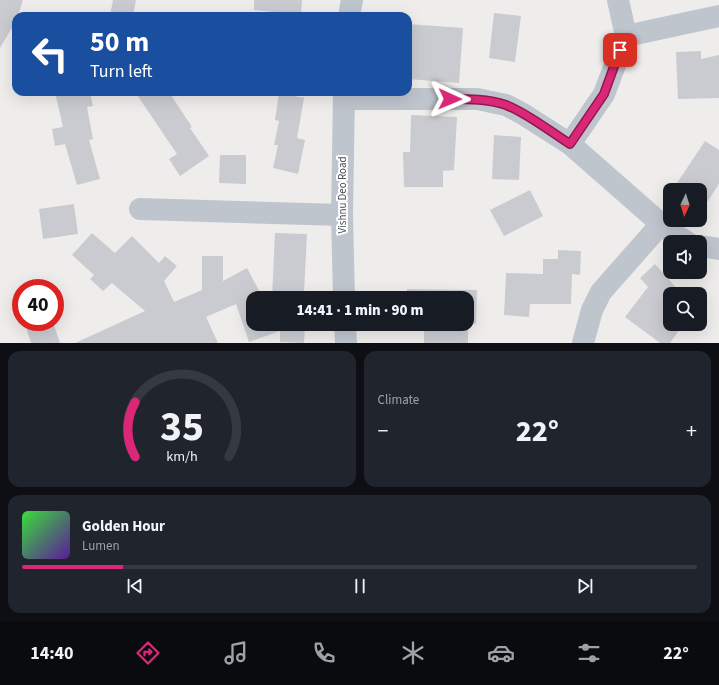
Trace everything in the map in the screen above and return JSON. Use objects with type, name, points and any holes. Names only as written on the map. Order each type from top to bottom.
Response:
[{"type":"street","points":[[350,12],[352,0]]},
{"type":"street","points":[[570,144],[604,94],[626,36],[618,0]]},
{"type":"street","points":[[626,36],[719,16]]},
{"type":"street","points":[[344,96],[477,99],[506,105],[524,114],[570,144],[661,224],[676,235]]},
{"type":"street","name":"Vishnu Deo Road","points":[[344,96],[342,215],[344,291]]},
{"type":"street","points":[[140,209],[342,215]]},
{"type":"street","points":[[583,343],[592,310],[601,292],[661,224]]},
{"type":"street","points":[[707,247],[719,249]]},
{"type":"street","points":[[345,331],[346,343]]},
{"type":"building","points":[[0,0],[23,0],[19,12],[12,12],[12,28],[0,48]]},
{"type":"building","points":[[113,0],[136,0],[134,12],[111,12]]},
{"type":"building","points":[[254,0],[302,0],[301,12],[273,12],[254,10]]},
{"type":"building","points":[[494,13],[521,16],[515,62],[489,58]]},
{"type":"building","points":[[412,24],[463,28],[459,83],[412,79]]},
{"type":"building","points":[[701,51],[701,59],[719,55],[719,98],[678,99],[676,52]]},
{"type":"building","points":[[56,96],[91,96],[93,106],[87,107],[93,139],[89,140],[100,179],[77,185],[65,144],[55,146],[52,129],[63,127]]},
{"type":"building","points":[[138,96],[172,96],[192,127],[190,128],[209,156],[180,176],[169,159],[177,154]]},
{"type":"building","points":[[279,96],[294,96],[304,98],[297,138],[305,140],[298,174],[273,168],[278,145],[274,145],[279,121],[275,120]]},
{"type":"building","points":[[411,115],[457,117],[454,170],[443,171],[443,187],[404,187],[403,152],[410,152]]},
{"type":"building","points":[[494,135],[521,137],[519,180],[492,179]]},
{"type":"building","points":[[705,141],[719,150],[719,184],[707,202],[707,183],[677,183]]},
{"type":"building","points":[[220,155],[246,155],[246,184],[219,183]]},
{"type":"building","points":[[530,190],[543,216],[504,236],[490,210]]},
{"type":"building","points":[[74,204],[78,234],[43,239],[39,209]]},
{"type":"building","points":[[92,233],[115,253],[132,236],[159,263],[165,256],[177,266],[164,281],[174,302],[202,290],[202,256],[223,256],[223,281],[247,268],[259,291],[246,291],[246,331],[280,331],[249,342],[236,304],[206,317],[218,343],[75,343],[145,311],[112,283],[103,291],[90,279],[94,275],[72,255]]},
{"type":"building","points":[[275,233],[307,234],[304,291],[272,291]]},
{"type":"building","points":[[558,250],[581,251],[580,275],[572,274],[571,304],[530,304],[529,317],[504,315],[506,273],[543,274],[543,259],[558,259]]},
{"type":"building","points":[[655,264],[663,273],[663,279],[668,279],[676,287],[663,287],[663,331],[678,331],[670,343],[660,343],[625,317],[648,287],[640,278]]},
{"type":"building","points":[[407,289],[477,290],[476,324],[474,324],[474,291],[407,291]]},
{"type":"building","points":[[27,331],[56,331],[60,343],[31,343]]},
{"type":"building","points":[[280,331],[305,331],[304,343],[280,342]]},
{"type":"building","points":[[424,331],[468,331],[468,343],[424,343]]},
{"type":"route","points":[[450,99],[477,99],[506,105],[524,114],[570,144],[604,94],[620,50]]}]
